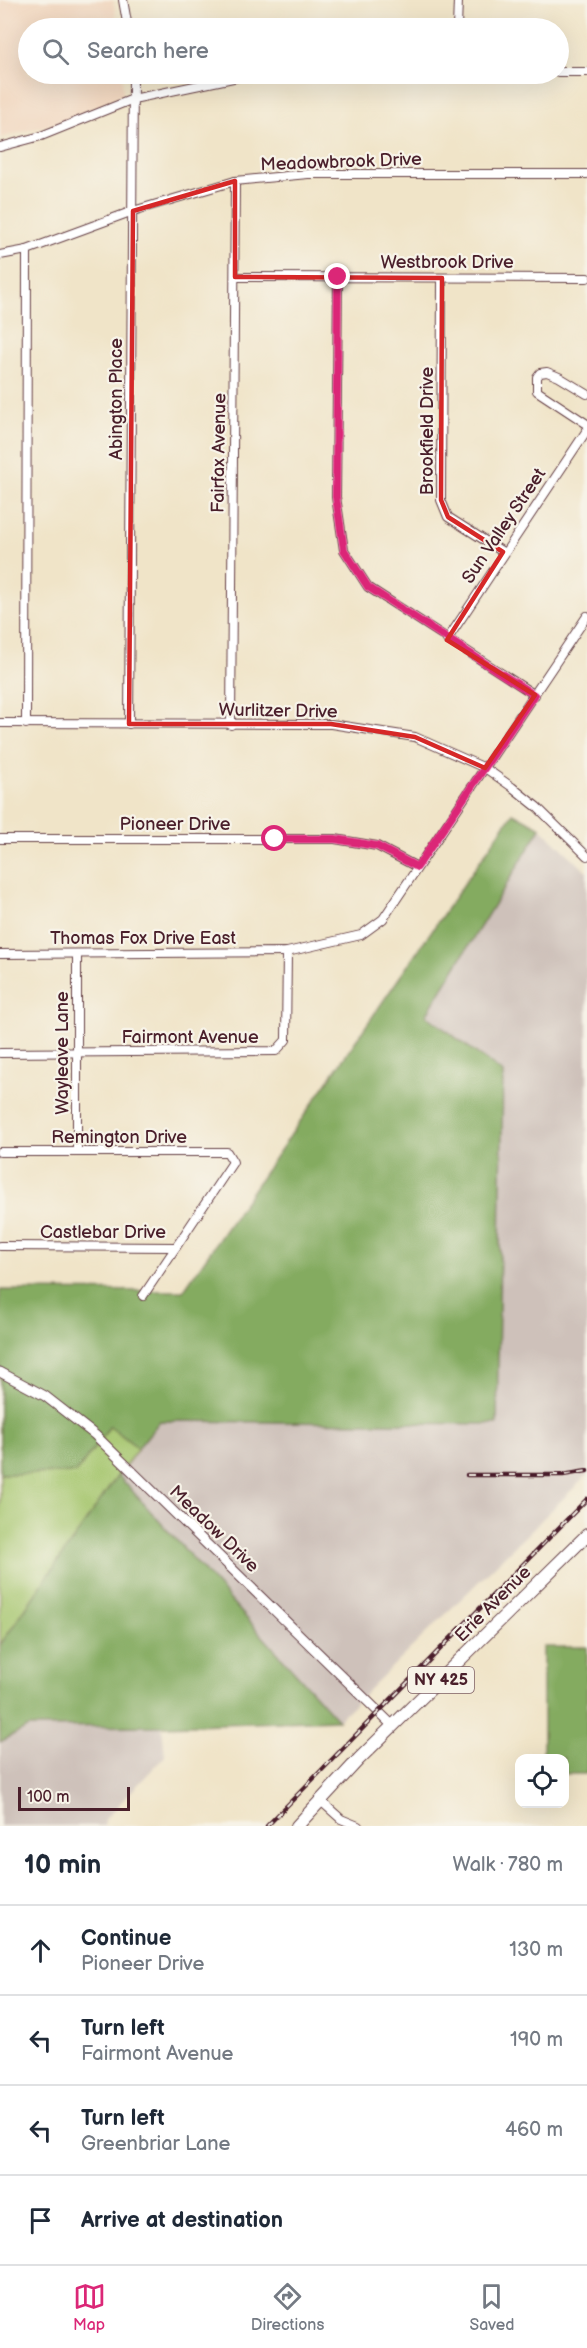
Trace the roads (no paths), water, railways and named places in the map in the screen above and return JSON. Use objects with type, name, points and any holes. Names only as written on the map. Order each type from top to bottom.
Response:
[{"type":"main road","name":"Erie Avenue","points":[[297,1826],[322,1802],[359,1759],[587,1535]]},
{"type":"street","points":[[123,0],[126,18]]},
{"type":"street","points":[[457,18],[458,0]]},
{"type":"street","points":[[569,72],[587,72]]},
{"type":"street","name":"Abington Place","points":[[129,724],[133,84]]},
{"type":"street","points":[[0,147],[41,136],[133,99],[204,84]]},
{"type":"street","name":"Meadowbrook Drive","points":[[0,255],[27,250],[133,211],[235,181],[308,174],[587,174]]},
{"type":"street","name":"Fairfax Avenue","points":[[231,725],[235,181]]},
{"type":"street","points":[[26,724],[27,250]]},
{"type":"street","name":"Westbrook Drive","points":[[235,277],[587,278]]},
{"type":"street","points":[[338,277],[336,497],[344,550],[368,587],[534,695]]},
{"type":"street","name":"Brookfield Drive","points":[[442,278],[441,500],[448,517],[503,552]]},
{"type":"street","points":[[587,394],[553,374],[540,373],[537,377],[537,391],[587,424]]},
{"type":"street","name":"Sun Valley Street","points":[[447,640],[503,552],[587,430]]},
{"type":"street","points":[[287,952],[361,935],[383,919],[587,616]]},
{"type":"street","name":"Wurlitzer Drive","points":[[0,723],[331,724],[415,737],[484,768],[537,807],[587,856]]},
{"type":"street","name":"Pioneer Drive","points":[[0,839],[335,839],[377,846],[417,867]]},
{"type":"street","name":"Thomas Fox Drive East","points":[[0,954],[287,952]]},
{"type":"street","name":"Fairmont Avenue","points":[[0,1053],[276,1051],[286,1040],[287,952]]},
{"type":"street","name":"Wayleave Lane","points":[[77,954],[77,1152]]},
{"type":"street","name":"Remington Drive","points":[[0,1152],[226,1152],[233,1162]]},
{"type":"street","name":"Castlebar Drive","points":[[0,1246],[176,1247],[233,1162]]},
{"type":"street","points":[[143,1296],[176,1247]]},
{"type":"street","name":"Meadow Drive","points":[[0,1372],[45,1396],[95,1435],[393,1726]]},
{"type":"street","points":[[322,1802],[341,1819],[358,1826]]},
{"type":"railway","points":[[467,1475],[563,1475],[587,1471]]},
{"type":"railway","points":[[267,1826],[587,1499]]}]
